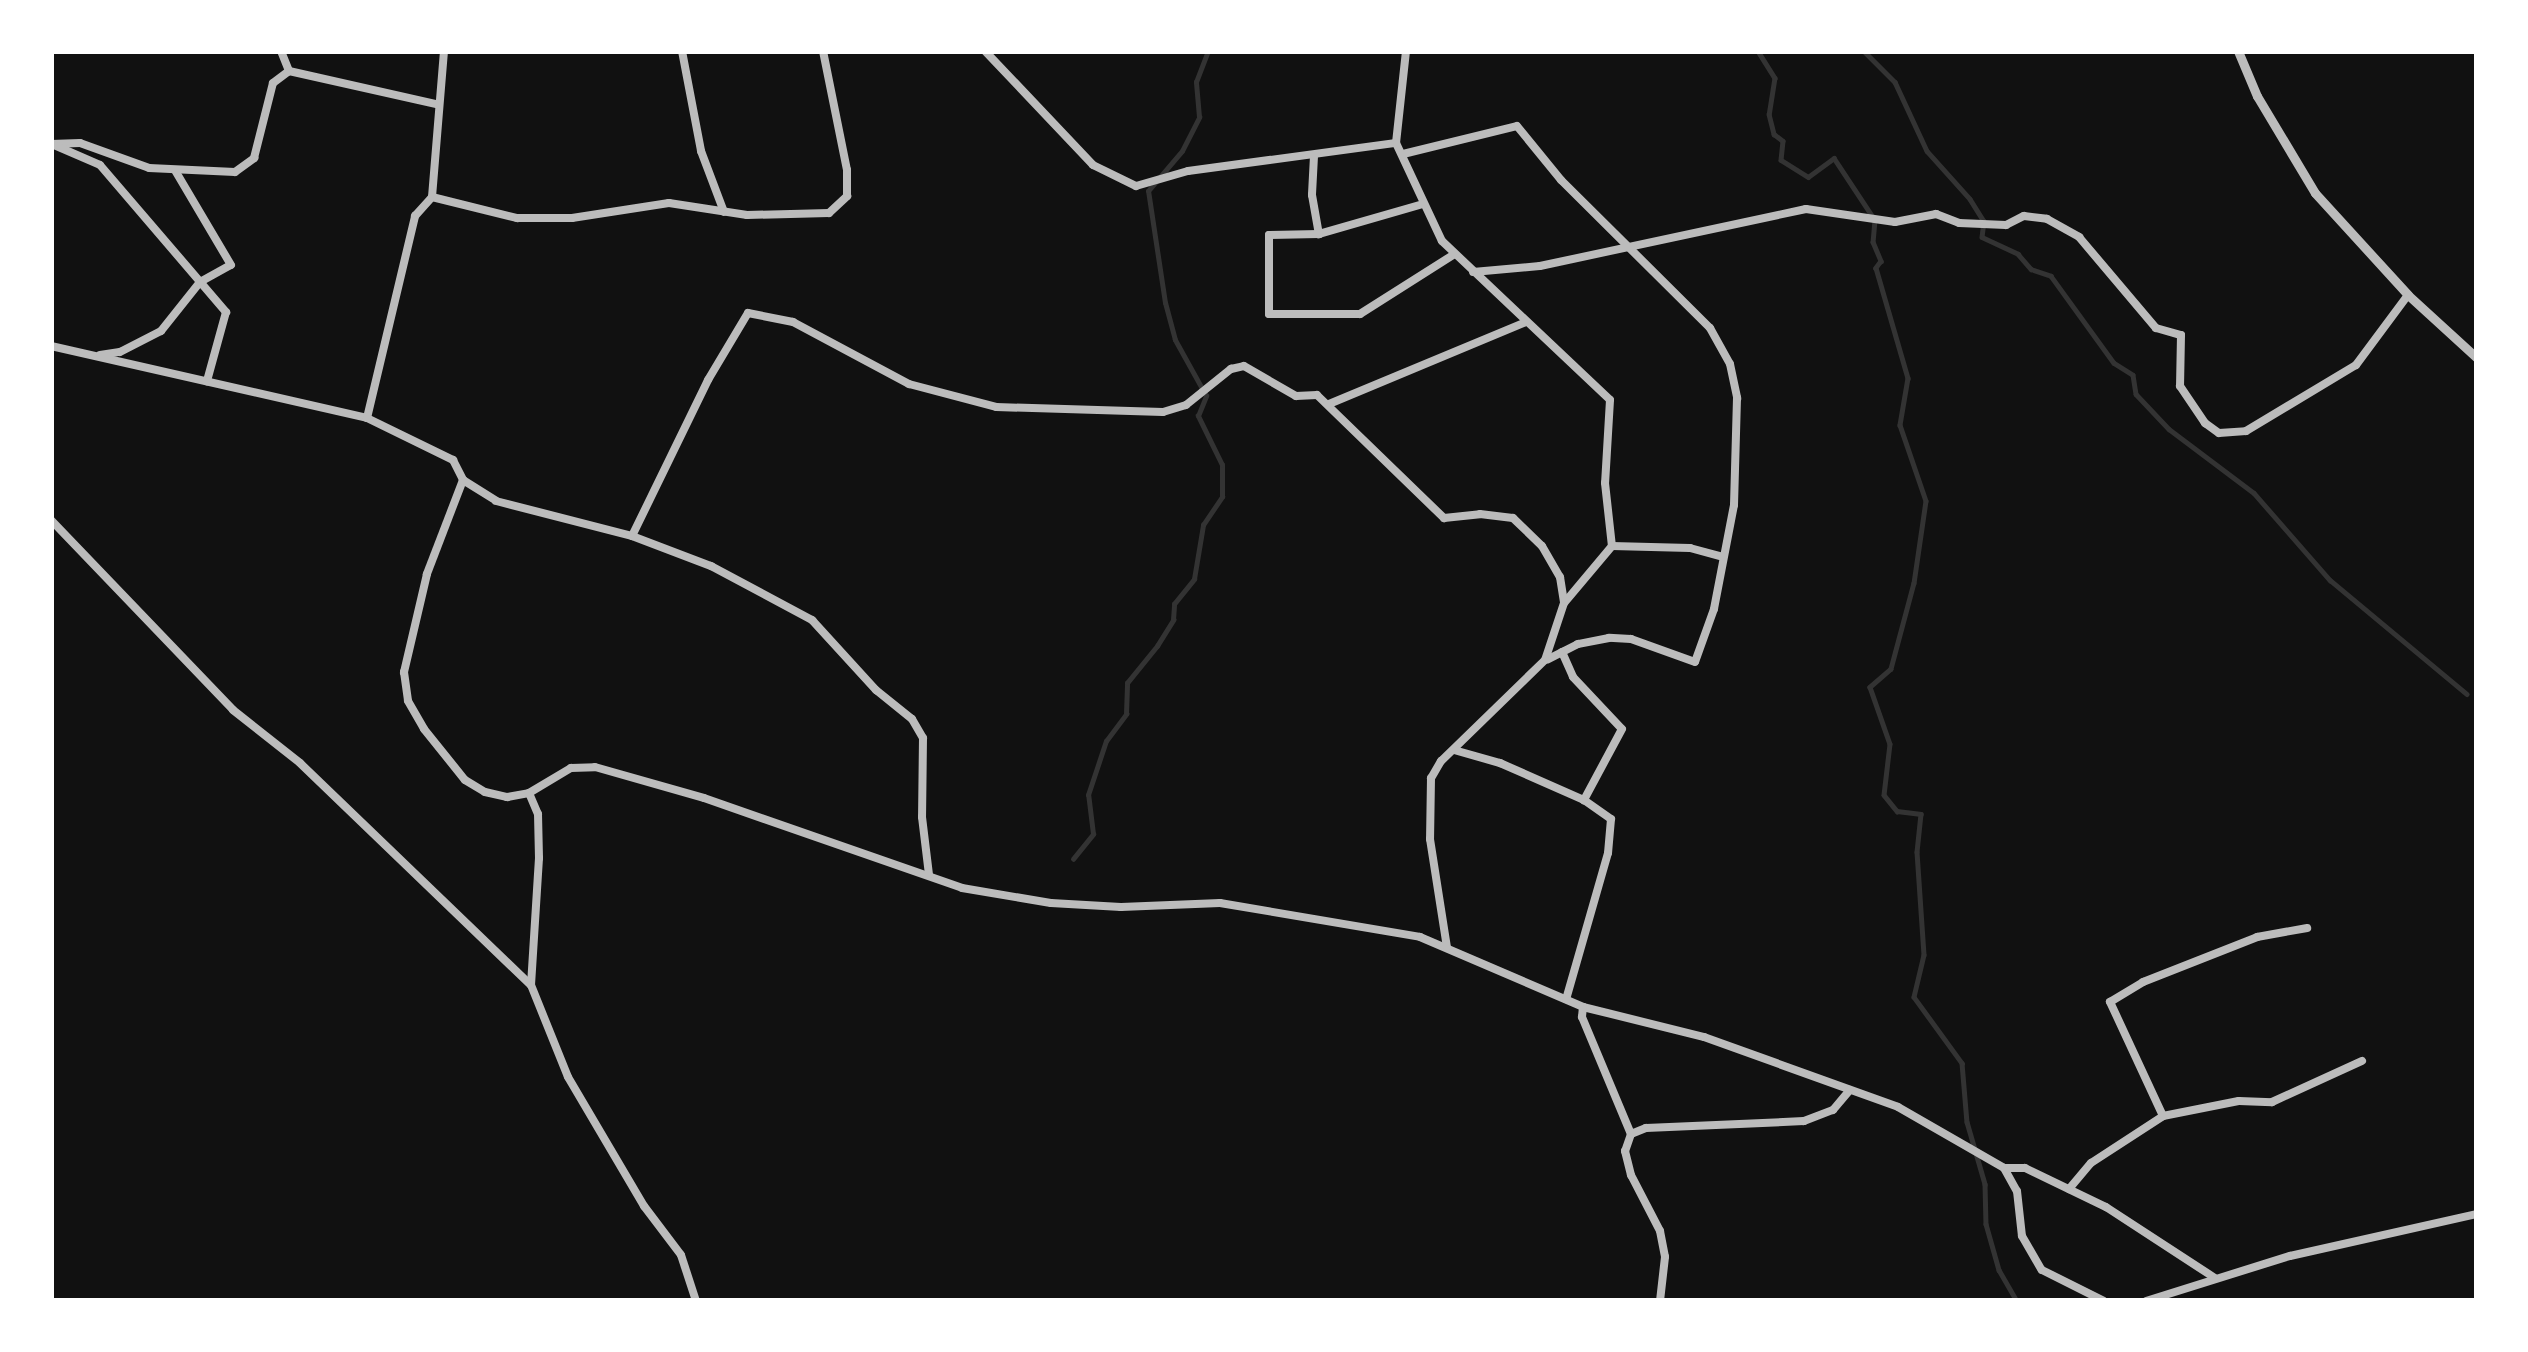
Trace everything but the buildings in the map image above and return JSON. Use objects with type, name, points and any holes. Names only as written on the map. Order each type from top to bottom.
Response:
[{"type":"street","points":[[281,51],[289,71]]},
{"type":"street","points":[[367,418],[416,216],[432,197],[436,104],[444,51]]},
{"type":"street","points":[[682,51],[700,151],[725,213]]},
{"type":"street","points":[[432,197],[517,218],[572,218],[669,203],[793,218],[829,213],[847,196],[823,51]]},
{"type":"street","points":[[985,51],[1093,165],[1136,186],[1188,171],[1314,156],[1366,143],[1396,143]]},
{"type":"street","points":[[1406,51],[1396,143],[1423,204],[1453,255],[1610,400],[1605,483],[1612,546],[1564,603],[1545,661]]},
{"type":"street","points":[[2239,51],[2257,96],[2315,193],[2408,295],[2477,358]]},
{"type":"street","points":[[51,144],[80,143],[149,168],[235,172],[254,158],[273,83],[289,71],[436,104]]},
{"type":"street","points":[[1403,154],[1517,126],[1561,180],[1710,328],[1730,364],[1737,398],[1734,505],[1714,609],[1695,662],[1631,639],[1593,641],[1562,652],[1545,661],[1431,778],[1430,839],[1447,947]]},
{"type":"street","points":[[51,144],[100,165],[226,312],[206,381]]},
{"type":"street","points":[[1314,156],[1312,195],[1318,234]]},
{"type":"street","points":[[91,356],[120,352],[160,331],[200,282],[231,265],[176,170]]},
{"type":"street","points":[[1423,204],[1318,234],[1269,235],[1269,314],[1360,314],[1453,255]]},
{"type":"street","points":[[1473,272],[1540,266],[1806,209],[1895,222],[1936,214],[1959,224],[2006,225],[2024,216],[2047,220],[2079,237],[2156,328],[2181,335],[2180,386],[2205,423],[2219,434],[2246,431],[2356,365],[2408,295]]},
{"type":"street","points":[[632,536],[707,380],[748,313],[793,322],[909,384],[996,406],[1163,412],[1186,405],[1232,369],[1244,366],[1296,396],[1317,395],[1329,404],[1444,518],[1480,514],[1514,518],[1542,546],[1560,577],[1564,603]]},
{"type":"street","points":[[1329,404],[1526,322]]},
{"type":"street","points":[[51,346],[367,418],[441,452],[453,460],[463,480],[496,501],[632,536],[711,566],[812,620],[876,690],[912,719],[923,738],[922,817],[929,875]]},
{"type":"street","points":[[463,480],[427,574],[404,672],[408,701],[465,780],[507,797],[530,793],[572,768],[595,766],[962,888],[1051,903],[1220,903],[1420,937],[1583,1007],[1704,1037],[1898,1107],[2004,1168],[2025,1168],[2069,1189],[2215,1278]]},
{"type":"street","points":[[51,520],[233,710],[300,763],[531,985],[568,1077],[644,1206],[680,1255],[696,1301]]},
{"type":"street","points":[[1612,546],[1690,548],[1723,557]]},
{"type":"street","points":[[1562,652],[1574,677],[1622,729],[1584,800]]},
{"type":"street","points":[[1454,750],[1500,763],[1584,800],[1611,819],[1608,854],[1566,1000]]},
{"type":"street","points":[[530,793],[538,814],[539,859],[531,985]]},
{"type":"street","points":[[2163,1117],[2110,1002],[2144,982],[2257,937],[2307,928]]},
{"type":"street","points":[[1583,1007],[1582,1017],[1630,1134],[1625,1151],[1631,1175],[1660,1232],[1665,1257],[1660,1301]]},
{"type":"street","points":[[2069,1189],[2091,1163],[2163,1117],[2239,1102],[2272,1102],[2362,1061]]},
{"type":"street","points":[[1630,1134],[1646,1128],[1804,1121],[1832,1110],[1850,1090]]},
{"type":"street","points":[[2004,1168],[2017,1191],[2022,1236],[2042,1270],[2104,1301]]},
{"type":"street","points":[[2146,1301],[2215,1278],[2477,1214]]},
{"type":"waterway","points":[[1073,859],[1093,834],[1088,795],[1106,741],[1126,714],[1127,683],[1157,646],[1173,620],[1174,604],[1194,579],[1203,525],[1222,497],[1222,465],[1198,416],[1206,396],[1175,340],[1165,303],[1148,191],[1182,151],[1199,117],[1196,82],[1208,51]]},
{"type":"waterway","points":[[1758,51],[1775,78],[1769,114],[1774,134],[1783,141],[1781,160],[1808,177],[1834,158],[1875,220],[1873,242],[1881,261],[1876,268],[1908,378],[1900,425],[1926,501],[1914,583],[1891,669],[1870,687],[1890,744],[1884,795],[1897,811],[1921,814],[1917,852],[1924,955],[1914,997],[1962,1063],[1967,1122],[1985,1184],[1986,1224],[1999,1270],[2017,1301]]},
{"type":"waterway","points":[[1864,51],[1895,82],[1927,151],[1984,221],[1982,237],[2018,254],[2031,269],[2051,276],[2114,363],[2133,375],[2136,394],[2169,429],[2254,493],[2330,580],[2467,694]]}]
